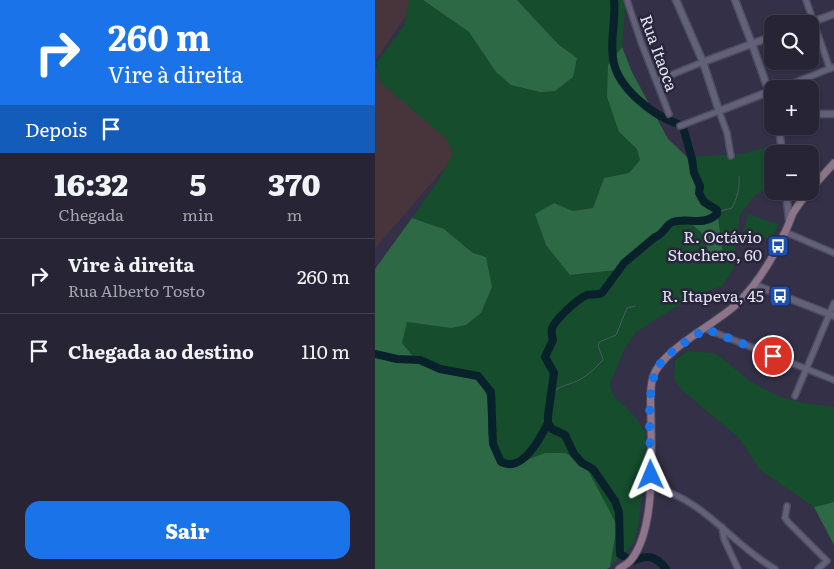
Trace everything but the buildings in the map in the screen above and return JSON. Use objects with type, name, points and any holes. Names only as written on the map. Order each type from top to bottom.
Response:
[{"type":"main road","points":[[619,569],[631,561],[644,532],[651,487],[651,384],[654,374],[669,354],[706,329],[737,304],[755,285],[769,265],[789,220],[799,205],[830,172],[834,163]]},
{"type":"street","name":"Rua Itaoca","points":[[627,0],[669,114]]},
{"type":"street","points":[[676,0],[703,62],[727,133],[731,156]]},
{"type":"street","points":[[735,0],[766,80]]},
{"type":"street","points":[[806,0],[812,15]]},
{"type":"street","points":[[819,19],[834,14]]},
{"type":"street","points":[[801,80],[832,68],[819,34]]},
{"type":"street","points":[[656,81],[764,39]]},
{"type":"street","points":[[680,126],[764,94]]},
{"type":"street","points":[[819,114],[834,114]]},
{"type":"street","points":[[787,200],[789,220]]},
{"type":"street","points":[[787,204],[792,207],[799,205]]},
{"type":"street","points":[[785,232],[834,253]]},
{"type":"street","points":[[755,285],[832,315]]},
{"type":"street","points":[[795,396],[832,315],[834,303]]},
{"type":"street","points":[[706,329],[834,380]]},
{"type":"street","points":[[651,487],[671,493],[707,513],[758,557],[775,569]]},
{"type":"street","points":[[787,506],[785,518],[827,560],[818,569]]},
{"type":"street","points":[[722,526],[727,548],[739,569]]},
{"type":"street","points":[[628,569],[631,561]]},
{"type":"shaded area","points":[[375,0],[417,0],[375,61]]},
{"type":"shaded area","points":[[375,67],[468,141],[375,248]]},
{"type":"green space","points":[[409,0],[423,0],[469,32],[496,72],[577,58],[558,44],[517,0],[626,0],[622,47],[608,65],[619,132],[637,149],[640,160],[629,173],[604,178],[593,208],[573,211],[554,203],[570,275],[618,270],[628,265],[650,239],[686,220],[701,232],[713,262],[718,218],[696,188],[687,157],[741,154],[764,148],[764,189],[753,197],[740,215],[733,270],[722,286],[693,296],[636,332],[625,348],[610,384],[613,395],[632,413],[645,431],[646,455],[639,522],[634,543],[610,567],[617,525],[546,453],[509,467],[495,458],[488,433],[489,400],[478,378],[420,365],[401,343],[407,322],[451,328],[486,257],[473,253],[444,229],[412,218],[438,181],[453,153],[447,139],[380,82],[376,63],[404,26]]},
{"type":"green space","points":[[423,0],[517,0],[558,44],[577,58],[573,77],[555,91],[540,92],[511,85],[496,72],[469,32]]},
{"type":"green space","points":[[622,47],[632,72],[668,139],[687,157],[696,188],[718,218],[723,254],[713,263],[701,232],[686,220],[650,239],[628,265],[617,270],[570,275],[546,245],[535,214],[554,203],[573,211],[593,208],[604,178],[629,173],[640,160],[637,149],[619,132],[607,97],[608,65]]},
{"type":"green space","points":[[748,214],[778,224],[772,240],[744,230]]},
{"type":"green space","points":[[412,218],[444,229],[473,253],[486,257],[492,287],[481,313],[466,325],[451,328],[407,322],[402,343],[420,365],[478,378],[489,400],[488,433],[495,458],[509,467],[545,453],[565,453],[583,461],[617,525],[610,567],[607,569],[375,569],[375,269]]},
{"type":"green space","points":[[688,351],[715,353],[753,383],[778,396],[802,403],[834,407],[834,502],[814,507],[760,470],[739,438],[682,390],[674,379],[675,360]]},
{"type":"green space","points":[[834,502],[834,545],[814,507]]},
{"type":"waterway","points":[[614,0],[612,51],[616,69],[621,79],[637,99],[647,107],[678,124]]},
{"type":"waterway","points":[[627,558],[620,554],[619,512],[615,501],[593,469],[582,463],[574,454],[565,435],[552,429],[548,423],[554,373],[545,357],[553,340],[552,328],[562,315],[583,297],[602,293],[624,263],[661,234],[669,225],[679,221],[706,220],[717,214],[717,210],[704,202],[699,193],[700,186],[694,173],[683,127]]},
{"type":"waterway","points":[[717,212],[732,208],[738,193],[739,176]]},
{"type":"waterway","points":[[552,393],[585,377],[603,360],[599,342],[616,335],[627,308],[635,306]]},
{"type":"waterway","points":[[375,354],[397,359],[420,360],[440,369],[478,376],[491,392],[493,444],[501,462],[511,464],[524,458],[534,447],[548,423]]},
{"type":"waterway","points":[[633,561],[647,557],[659,561],[666,569]]},
{"type":"place","name":"R. Octávio Stochero, 60","points":[[778,246]]},
{"type":"place","name":"R. Itapeva, 45","points":[[780,296]]},
{"type":"route","points":[[651,475],[651,384],[659,365],[669,354],[706,329],[773,356]]}]
